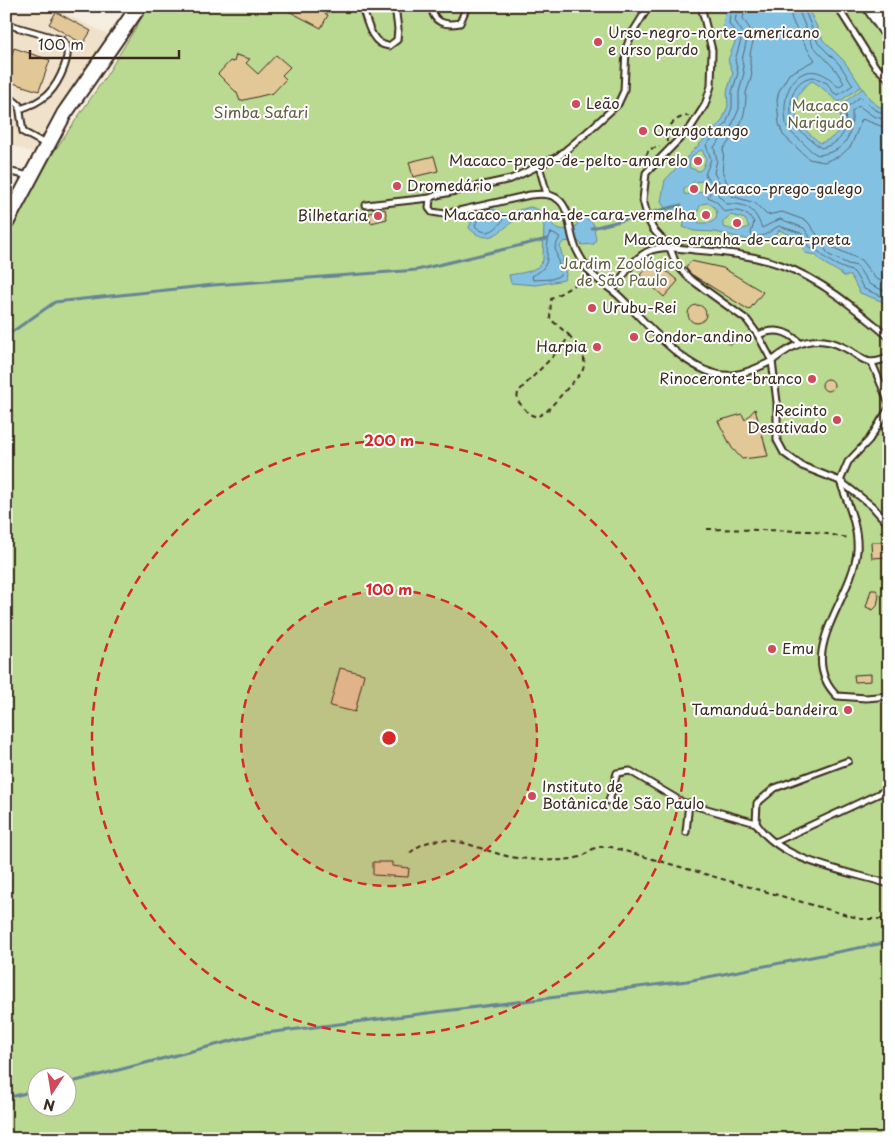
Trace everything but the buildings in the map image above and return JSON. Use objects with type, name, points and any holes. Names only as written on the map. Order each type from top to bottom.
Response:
[{"type":"main road","points":[[6,223],[78,92],[139,6]]},
{"type":"main road","points":[[870,6],[889,34]]},
{"type":"lane","points":[[362,6],[376,41],[389,46],[397,40],[398,29],[394,6]]},
{"type":"lane","points":[[432,6],[432,11],[439,22],[449,26],[460,23],[467,6]]},
{"type":"lane","points":[[366,205],[430,198],[437,194],[511,179],[559,156],[618,104],[624,92],[626,49],[631,35],[649,6]]},
{"type":"lane","points":[[701,6],[710,37],[712,76],[705,106],[646,174],[644,200],[648,219],[660,239],[670,248],[679,268],[689,278],[747,320],[758,335],[772,361],[776,383],[777,440],[784,453],[802,466],[840,481],[872,506],[889,525]]},
{"type":"lane","points":[[837,6],[875,66],[889,79]]},
{"type":"lane","points":[[6,24],[62,40],[66,43],[67,49],[60,76],[49,93],[33,105],[20,109]]},
{"type":"lane","points":[[6,94],[18,102],[23,132],[48,145]]},
{"type":"lane","points":[[539,166],[547,194]]},
{"type":"lane","points":[[6,171],[31,176]]},
{"type":"lane","points":[[430,198],[429,208],[432,212],[445,214],[530,195],[547,194],[562,203],[574,244],[593,276],[612,290],[645,324],[695,366],[713,373],[731,375],[752,371],[772,361],[799,342],[821,339],[844,347],[857,357],[872,363],[889,357]]},
{"type":"lane","points":[[612,290],[642,255],[654,250],[670,248],[728,252],[780,264],[811,278],[840,297],[889,336]]},
{"type":"lane","points":[[758,335],[770,330],[777,330],[793,336],[799,342]]},
{"type":"lane","points":[[872,363],[889,403]]},
{"type":"lane","points":[[889,408],[870,440],[848,462],[840,481],[852,518],[857,539],[857,551],[850,581],[842,601],[826,630],[822,655],[823,676],[837,696],[866,698],[889,696]]},
{"type":"lane","points":[[756,823],[757,803],[768,793],[848,761]]},
{"type":"lane","points":[[609,801],[617,773],[630,771],[682,802],[756,823],[775,842],[832,869],[889,884]]},
{"type":"lane","points":[[775,842],[889,789]]},
{"type":"lane","points":[[686,832],[689,803]]},
{"type":"path","points":[[671,147],[665,139],[666,132],[671,124],[683,116],[698,116]]},
{"type":"path","points":[[646,174],[643,166],[644,158],[650,149],[671,147]]},
{"type":"path","points":[[568,335],[563,346],[518,392],[517,400],[528,414],[538,417],[548,410],[582,372],[586,364],[584,356],[568,335],[550,320],[551,299],[582,279],[593,276]]},
{"type":"path","points":[[707,529],[810,531],[857,539]]},
{"type":"path","points":[[410,853],[417,846],[438,839],[519,858],[574,859],[583,856],[592,848],[611,847],[861,919],[889,919]]},
{"type":"shaded area","points":[[6,6],[49,6],[111,36],[54,111],[34,153],[6,144]]},
{"type":"green space","points":[[149,6],[862,6],[889,47],[889,1139],[6,1139],[6,240],[51,156],[106,76]]},
{"type":"water","points":[[726,6],[807,6],[823,40],[844,61],[870,99],[878,106],[889,111],[889,304],[860,293],[851,276],[844,276],[822,262],[816,255],[805,253],[798,238],[779,230],[776,235],[759,242],[715,232],[694,231],[683,227],[685,222],[676,214],[672,219],[661,202],[665,180],[722,121],[728,106],[727,92],[733,73],[728,60],[736,40],[723,27]],"holes":[[[812,81],[839,102],[860,87],[862,89],[839,106],[841,119],[836,134],[820,143],[797,123],[797,99]],[[702,150],[706,159],[703,168],[699,171],[690,168],[689,165],[696,153]],[[703,181],[709,185],[698,193],[684,194],[684,189],[693,182]],[[708,203],[715,208],[717,214],[716,219],[710,223],[699,223],[695,217],[701,204]],[[731,215],[745,219],[749,227],[738,231],[723,227],[723,221]]]},
{"type":"water","points":[[530,207],[544,214],[558,229],[575,228],[579,220],[587,219],[593,223],[596,239],[594,244],[582,245],[577,240],[563,242],[560,246],[566,275],[564,280],[536,285],[511,283],[509,275],[524,273],[541,264],[543,260],[544,221],[533,216],[523,216],[489,237],[480,236],[469,228],[474,214],[493,209],[505,214]]},
{"type":"waterway","points":[[653,212],[681,205]]},
{"type":"waterway","points":[[592,228],[640,216]]},
{"type":"waterway","points":[[6,336],[55,302],[213,285],[417,270],[547,239]]},
{"type":"waterway","points":[[78,1080],[258,1034],[687,981],[889,942]]},
{"type":"waterway","points":[[6,1098],[28,1092]]},
{"type":"place","name":"Urso-negro-norte-americano e urso pardo","points":[[598,42]]},
{"type":"place","name":"Leão","points":[[576,104]]},
{"type":"place","name":"Orangotango","points":[[643,131]]},
{"type":"place","name":"Macaco-prego-de-pelto-amarelo","points":[[698,161]]},
{"type":"place","name":"Dromedário","points":[[397,186]]},
{"type":"place","name":"Macaco-prego-galego","points":[[694,189]]},
{"type":"place","name":"Macaco-aranha-de-cara-vermelha","points":[[706,215]]},
{"type":"place","name":"Bilhetaria","points":[[378,216]]},
{"type":"place","name":"Macaco-aranha-de-cara-preta","points":[[737,223]]},
{"type":"place","name":"Urubu-Rei","points":[[592,308]]},
{"type":"place","name":"Condor-andino","points":[[634,337]]},
{"type":"place","name":"Harpia","points":[[597,347]]},
{"type":"place","name":"Rinoceronte-branco","points":[[812,379]]},
{"type":"place","name":"Recinto Desativado","points":[[837,420]]},
{"type":"place","name":"Emu","points":[[772,649]]},
{"type":"place","name":"Tamanduá-bandeira","points":[[848,710]]},
{"type":"place","name":"Instituto de Botânica de São Paulo","points":[[532,796]]},
{"type":"park label","name":"Simba Safari","points":[[261,113]]},
{"type":"park label","name":"Macaco Narigudo","points":[[820,114]]},
{"type":"park label","name":"Jardim Zoológico de São Paulo","points":[[622,272]]}]
